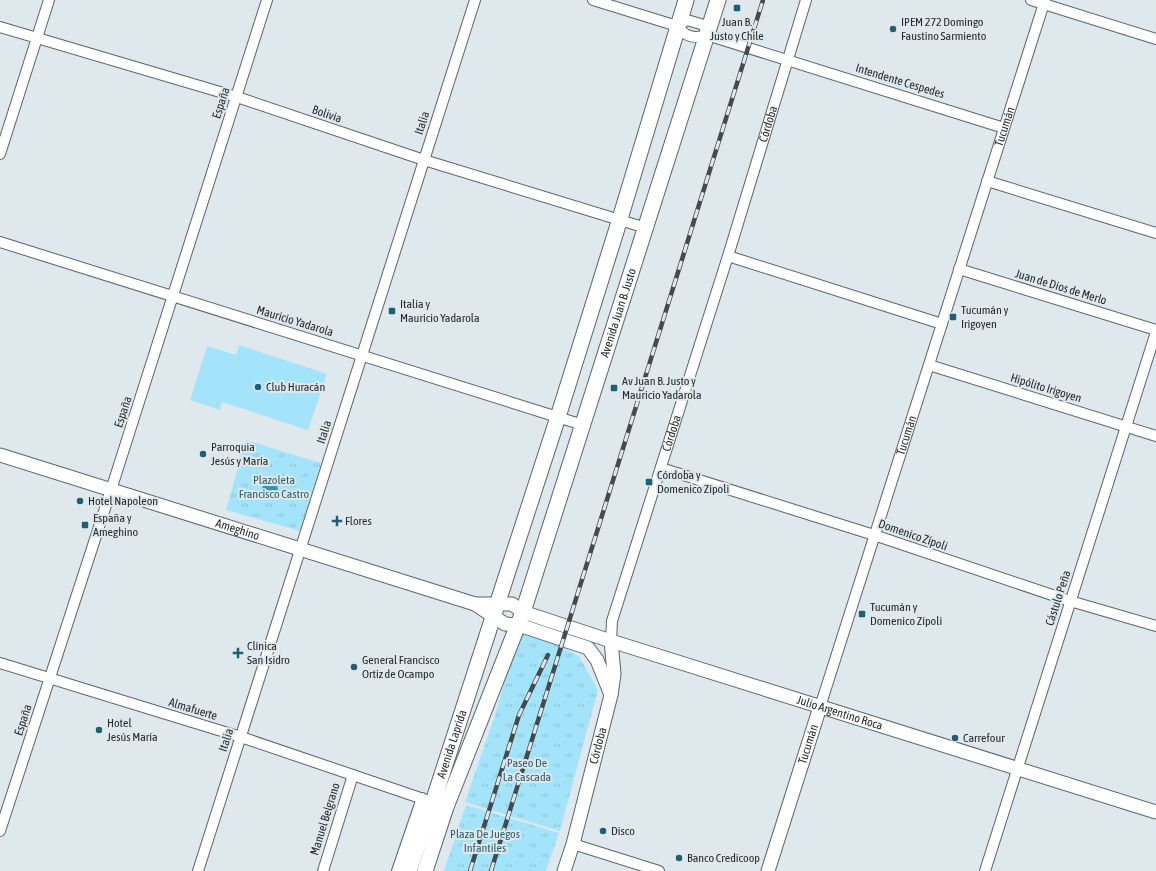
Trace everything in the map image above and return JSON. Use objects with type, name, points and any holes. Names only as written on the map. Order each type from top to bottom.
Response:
[{"type":"main road","points":[[495,610],[620,222],[677,26],[686,0]]},
{"type":"main road","name":"Avenida Juan B. Justo","points":[[521,618],[718,0]]},
{"type":"main road","name":"Avenida Laprida","points":[[408,871],[434,802],[495,610]]},
{"type":"main road","name":"Avenida Laprida","points":[[425,871],[434,802],[521,618]]},
{"type":"street","points":[[0,154],[49,0]]},
{"type":"street","name":"España","points":[[0,831],[112,490],[268,0]]},
{"type":"street","name":"Italia","points":[[198,871],[475,0]]},
{"type":"street","points":[[593,0],[677,26],[682,34],[696,38],[707,35],[704,25],[687,20],[677,26]]},
{"type":"street","name":"Córdoba","points":[[564,871],[573,844],[611,695],[614,674],[611,641],[612,621],[662,468],[806,0]]},
{"type":"street","points":[[1031,0],[1044,2],[1156,39]]},
{"type":"street","name":"Tucumán","points":[[768,871],[1044,2]]},
{"type":"street","name":"Bolivia","points":[[0,27],[237,97],[424,160],[620,222],[646,228]]},
{"type":"street","name":"Intendente Cespedes","points":[[707,35],[1004,128]]},
{"type":"street","points":[[987,181],[1156,233]]},
{"type":"street","name":"Mauricio Yadarola","points":[[0,242],[583,425]]},
{"type":"street","points":[[728,256],[942,324]]},
{"type":"street","name":"Juan de Dios de Merlo","points":[[959,269],[1156,331]]},
{"type":"street","name":"Cástulo Peña","points":[[984,871],[1156,331]]},
{"type":"street","name":"Hipólito Irigoyen","points":[[929,365],[1156,436]]},
{"type":"street","name":"Ameghino","points":[[0,455],[495,610],[512,604],[521,618]]},
{"type":"street","name":"Domenico Zípoli","points":[[662,468],[874,535],[1070,601],[1156,626]]},
{"type":"street","points":[[495,610],[505,624],[521,618],[588,648],[597,660],[611,695]]},
{"type":"street","name":"Julio Argentino Roca","points":[[521,618],[611,641],[1156,812]]},
{"type":"street","name":"Almafuerte","points":[[0,663],[241,737],[434,802]]},
{"type":"street","name":"Manuel Belgrano","points":[[323,871],[353,775]]},
{"type":"street","points":[[397,871],[434,802]]},
{"type":"street","points":[[573,844],[646,869],[659,871]]},
{"type":"green space","name":"Club Huracán","points":[[239,345],[327,374],[308,430],[222,402],[220,410],[190,400],[207,346],[236,355]]},
{"type":"green space","name":"Plazoleta Francisco Castro","points":[[246,440],[321,463],[300,531],[226,510]]},
{"type":"green space","name":"Paseo De La Cascada","points":[[519,632],[558,645],[579,656],[598,690],[560,831],[465,802],[495,715]]},
{"type":"green space","name":"Plaza De Juegos Infantiles","points":[[466,805],[559,833],[546,871],[444,871]]},
{"type":"shaded area","points":[[270,482],[276,484],[278,490],[276,496],[270,498],[264,496],[262,490],[264,484]]},
{"type":"railway","points":[[491,871],[763,0]]},
{"type":"railway","points":[[470,871],[519,715],[548,655]]},
{"type":"place","name":"Juan B. Justo y Chile","points":[[737,8]]},
{"type":"place","name":"IPEM 272 Domingo Faustino Sarmiento","points":[[893,29]]},
{"type":"place","name":"Italia y Mauricio Yadarola","points":[[392,311]]},
{"type":"place","name":"Tucumán y Irigoyen","points":[[953,317]]},
{"type":"place","name":"Club Huracán","points":[[258,387]]},
{"type":"place","name":"Av Juan B. Justo y Mauricio Yadarola","points":[[614,388]]},
{"type":"place","name":"Parroquia Jesús y María","points":[[203,454]]},
{"type":"place","name":"Córdoba y Domenico Zípoli","points":[[649,482]]},
{"type":"place","name":"Hotel Napoleon","points":[[80,501]]},
{"type":"place","name":"Flores","points":[[337,521]]},
{"type":"place","name":"España y Ameghino","points":[[85,525]]},
{"type":"place","name":"Tucumán y Domenico Zípoli","points":[[862,614]]},
{"type":"place","name":"Clínica San Isidro","points":[[238,653]]},
{"type":"place","name":"General Francisco Ortiz de Ocampo","points":[[354,667]]},
{"type":"place","name":"Hotel Jesús María","points":[[99,730]]},
{"type":"place","name":"Carrefour","points":[[955,738]]},
{"type":"place","name":"Disco","points":[[603,831]]},
{"type":"place","name":"Banco Credicoop","points":[[679,858]]}]
